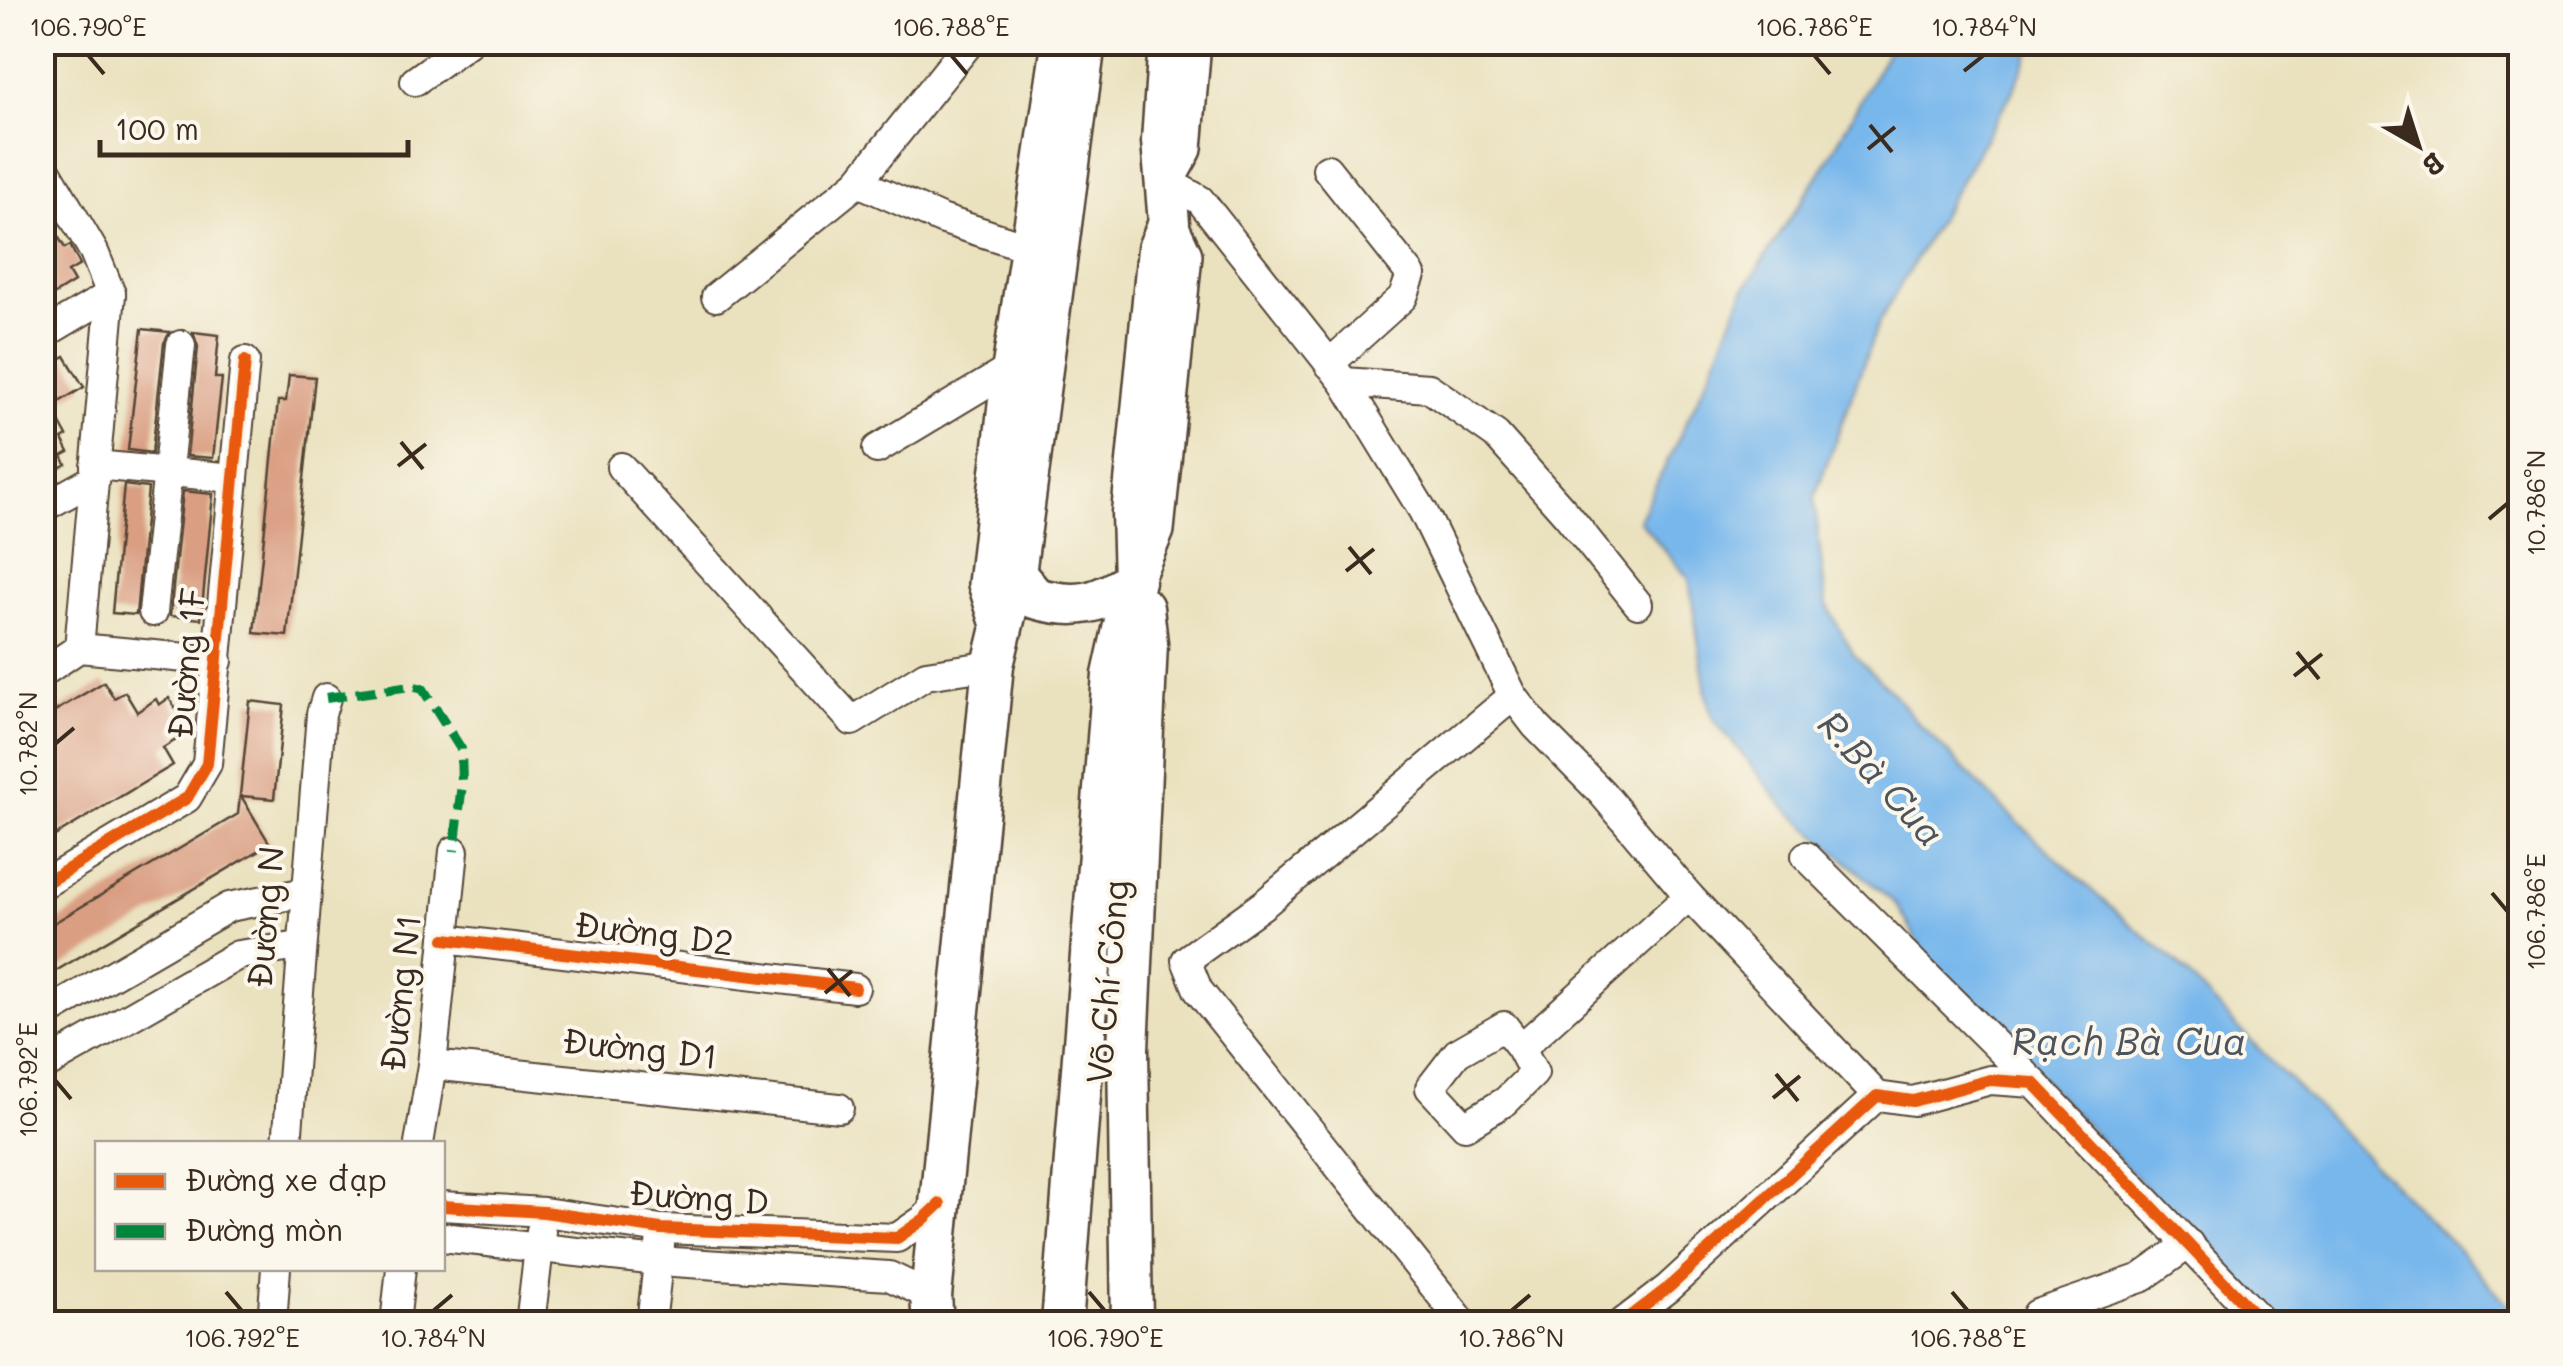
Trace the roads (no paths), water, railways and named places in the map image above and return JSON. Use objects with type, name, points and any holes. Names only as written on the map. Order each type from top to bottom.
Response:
[{"type":"highway","points":[[924,1314],[940,1204],[996,646],[1015,574],[1025,371],[1043,252],[1085,42]]},
{"type":"highway","name":"Võ Chí Công","points":[[1062,1324],[1113,676],[1134,580],[1132,512],[1158,250],[1169,223],[1162,141],[1170,42]]},
{"type":"highway","points":[[1015,574],[1036,598],[1072,605],[1093,603],[1134,580],[1143,607],[1147,643],[1128,1049],[1132,1324]]},
{"type":"highway","points":[[996,646],[1024,619],[1048,616],[1102,626],[1121,644]]},
{"type":"main road","points":[[1043,252],[1060,42]]},
{"type":"main road","name":"Võ Chí Công","points":[[1166,180],[1184,149],[1192,42]]},
{"type":"main road","points":[[996,646],[986,584],[1025,371]]},
{"type":"main road","name":"Võ Chí Công","points":[[1082,1324],[1132,682],[1130,658],[1121,644]]},
{"type":"street","points":[[415,81],[468,42]]},
{"type":"street","points":[[716,297],[858,182],[970,42]]},
{"type":"street","points":[[42,163],[94,252],[112,294],[79,648]]},
{"type":"street","points":[[1328,169],[1411,276],[1403,298],[1337,373]]},
{"type":"street","points":[[1166,180],[1200,200],[1337,373],[1423,511],[1513,696],[1536,726],[1602,793],[1690,896],[1877,1096],[1913,1101],[1990,1080],[2034,1083]]},
{"type":"street","points":[[858,182],[940,219],[1043,252]]},
{"type":"street","points":[[42,336],[112,294]]},
{"type":"street","points":[[153,612],[181,345]]},
{"type":"street","name":"Đường 1F","points":[[42,885],[187,798],[207,764],[246,361]]},
{"type":"street","points":[[878,449],[1025,371]]},
{"type":"street","points":[[1337,373],[1429,388],[1496,435],[1568,516],[1638,604]]},
{"type":"street","points":[[621,466],[852,721],[926,676],[996,646]]},
{"type":"street","points":[[42,508],[94,472],[168,472],[234,478]]},
{"type":"street","points":[[42,673],[79,648],[218,660]]},
{"type":"street","points":[[1464,1324],[1198,990],[1186,960],[1264,904],[1513,696]]},
{"type":"street","name":"Đường N","points":[[287,1141],[300,946],[321,714],[326,698]]},
{"type":"street","name":"Đường N1","points":[[419,1141],[432,1065],[454,851]]},
{"type":"street","points":[[1806,856],[2034,1083],[2264,1324]]},
{"type":"street","points":[[42,1016],[229,907],[306,892]]},
{"type":"street","points":[[1521,1048],[1690,896]]},
{"type":"street","name":"Đường D2","points":[[446,939],[855,988]]},
{"type":"street","points":[[42,1067],[238,955],[300,946]]},
{"type":"street","name":"Đường D1","points":[[432,1065],[839,1108]]},
{"type":"street","points":[[1621,1324],[1668,1288],[1877,1096]]},
{"type":"street","name":"Đường D","points":[[445,1206],[544,1212],[661,1229],[897,1238],[940,1204]]},
{"type":"street","points":[[530,1324],[544,1212]]},
{"type":"street","points":[[651,1324],[661,1229]]},
{"type":"street","name":"Đường D","points":[[445,1237],[658,1261],[889,1276],[924,1314]]},
{"type":"street","points":[[2038,1314],[2142,1278],[2189,1244]]},
{"type":"street","points":[[272,1324],[276,1271]]},
{"type":"street","points":[[395,1324],[401,1271]]},
{"type":"water","name":"Rạch Bà Cua","points":[[1892,43],[2034,43],[2014,89],[1878,324],[1814,498],[1826,603],[1854,655],[1918,723],[2015,820],[2174,960],[2456,1247],[2520,1318],[2520,1323],[2278,1323],[2216,1252],[2147,1189],[1928,959],[1897,905],[1785,808],[1712,717],[1689,579],[1639,520],[1710,373],[1744,290],[1828,160]]},
{"type":"water label","name":"R.Bà Cua","points":[[1881,779]]}]
